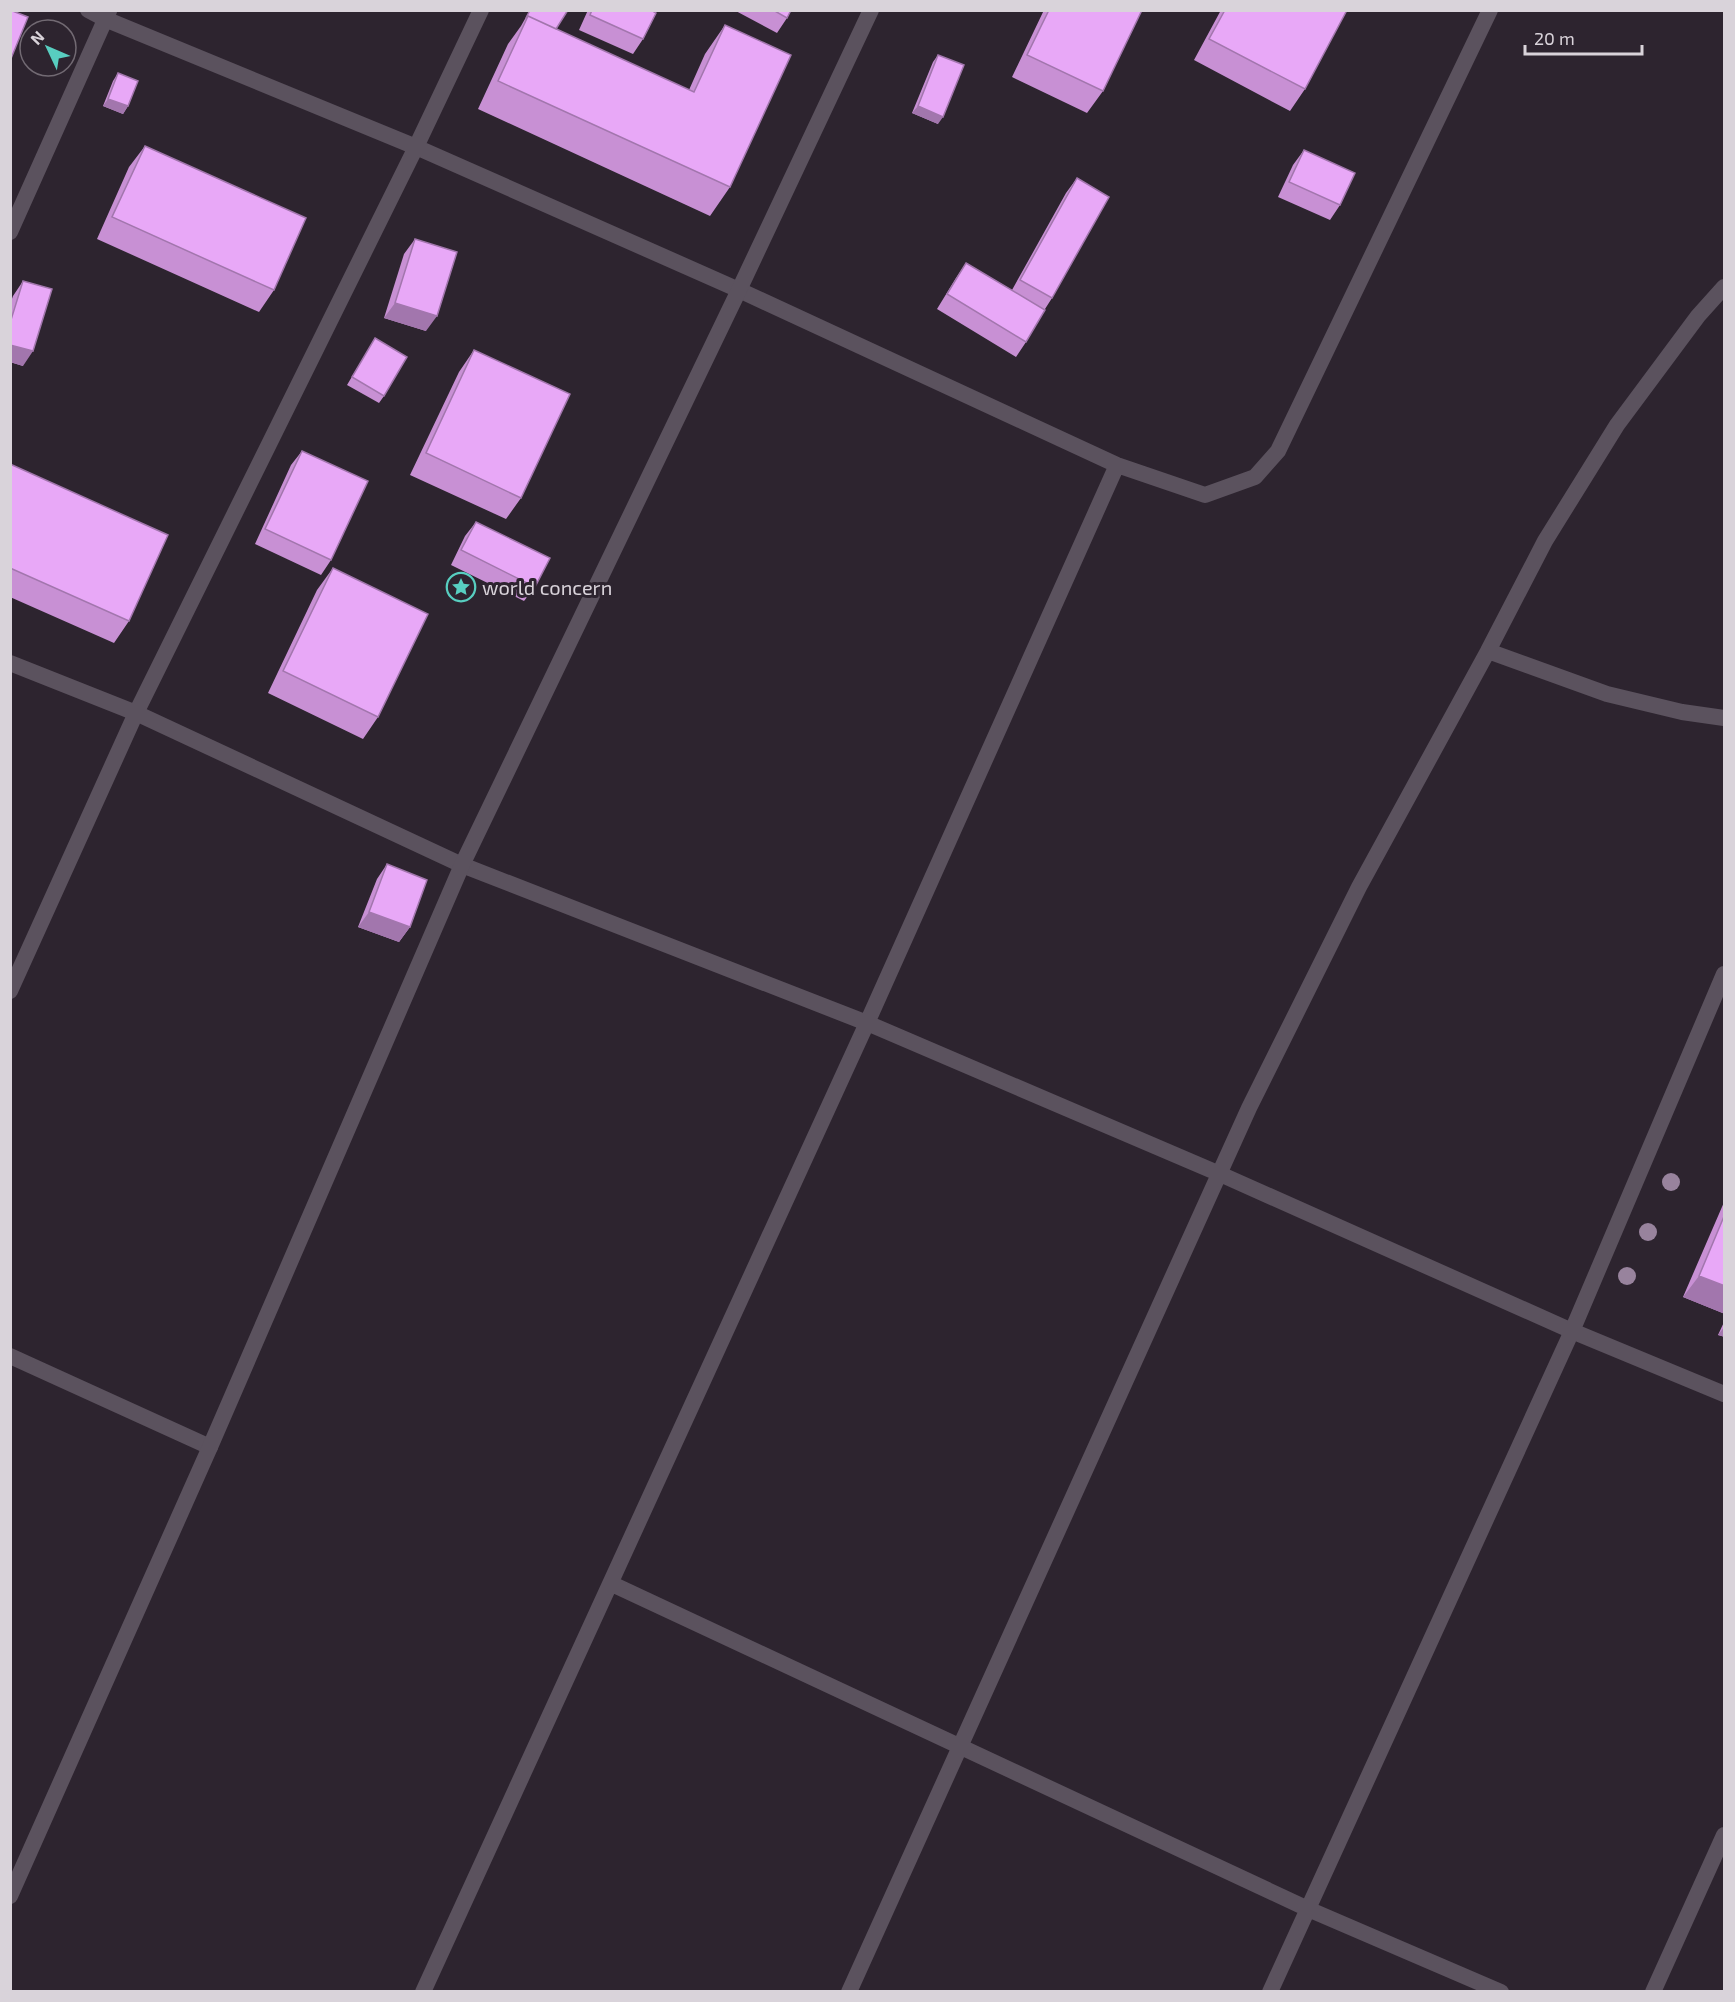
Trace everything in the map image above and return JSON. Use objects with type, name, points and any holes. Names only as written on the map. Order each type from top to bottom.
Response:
[{"type":"street","points":[[88,10],[107,15],[416,147],[739,290],[1117,465],[1205,495],[1255,477],[1278,452],[1490,10]]},
{"type":"street","points":[[10,991],[136,713],[416,147],[481,10]]},
{"type":"street","points":[[10,1896],[210,1448],[462,865],[871,10]]},
{"type":"street","points":[[10,232],[107,15]]},
{"type":"street","points":[[849,1992],[1249,1108],[1359,887],[1488,651],[1545,541],[1617,425],[1698,316],[1725,287]]},
{"type":"street","points":[[423,1992],[612,1584],[867,1023],[1117,465]]},
{"type":"street","points":[[1488,651],[1607,694],[1683,712],[1725,718]]},
{"type":"street","points":[[10,663],[136,713],[462,865],[867,1023],[1220,1174],[1572,1331],[1725,1394]]},
{"type":"street","points":[[1270,1992],[1572,1331],[1725,974]]},
{"type":"street","points":[[10,1356],[210,1448]]},
{"type":"street","points":[[612,1584],[1308,1909],[1501,1992]]},
{"type":"street","points":[[1653,1992],[1725,1835]]},
{"type":"building","points":[[10,10],[28,17],[18,18],[18,41],[10,61]]},
{"type":"building","points":[[530,10],[568,10],[556,29],[528,16],[526,18]]},
{"type":"building","points":[[592,10],[651,10],[656,13],[643,39],[590,15]]},
{"type":"building","points":[[773,10],[791,10],[787,18]]},
{"type":"building","points":[[1049,10],[1142,10],[1103,91],[1027,55]]},
{"type":"building","points":[[1225,10],[1347,10],[1305,89],[1209,39]]},
{"type":"building","points":[[528,16],[694,92],[725,25],[791,55],[730,187],[498,81]]},
{"type":"building","points":[[938,55],[964,65],[943,117],[918,106]]},
{"type":"building","points":[[118,73],[138,81],[128,106],[108,99]]},
{"type":"building","points":[[145,146],[306,218],[274,290],[112,217]]},
{"type":"building","points":[[1304,150],[1355,173],[1340,205],[1289,182]]},
{"type":"building","points":[[1077,178],[1109,197],[1052,298],[1020,280]]},
{"type":"building","points":[[415,239],[457,252],[437,316],[395,303]]},
{"type":"building","points":[[966,263],[1045,310],[1026,342],[947,294]]},
{"type":"building","points":[[23,281],[52,289],[33,351],[10,345],[10,323]]},
{"type":"building","points":[[375,338],[407,357],[384,396],[352,377]]},
{"type":"building","points":[[474,350],[570,394],[521,498],[426,453]]},
{"type":"building","points":[[302,451],[368,481],[331,560],[265,529]]},
{"type":"building","points":[[10,464],[168,535],[129,621],[10,568]]},
{"type":"building","points":[[476,522],[550,558],[535,587],[461,550]]},
{"type":"building","points":[[333,568],[428,614],[378,717],[283,671]]},
{"type":"building","points":[[387,864],[427,880],[410,927],[369,912]]},
{"type":"building","points":[[1725,1214],[1725,1286],[1699,1276]]},
{"type":"place","name":"world concern","points":[[461,587]]}]
